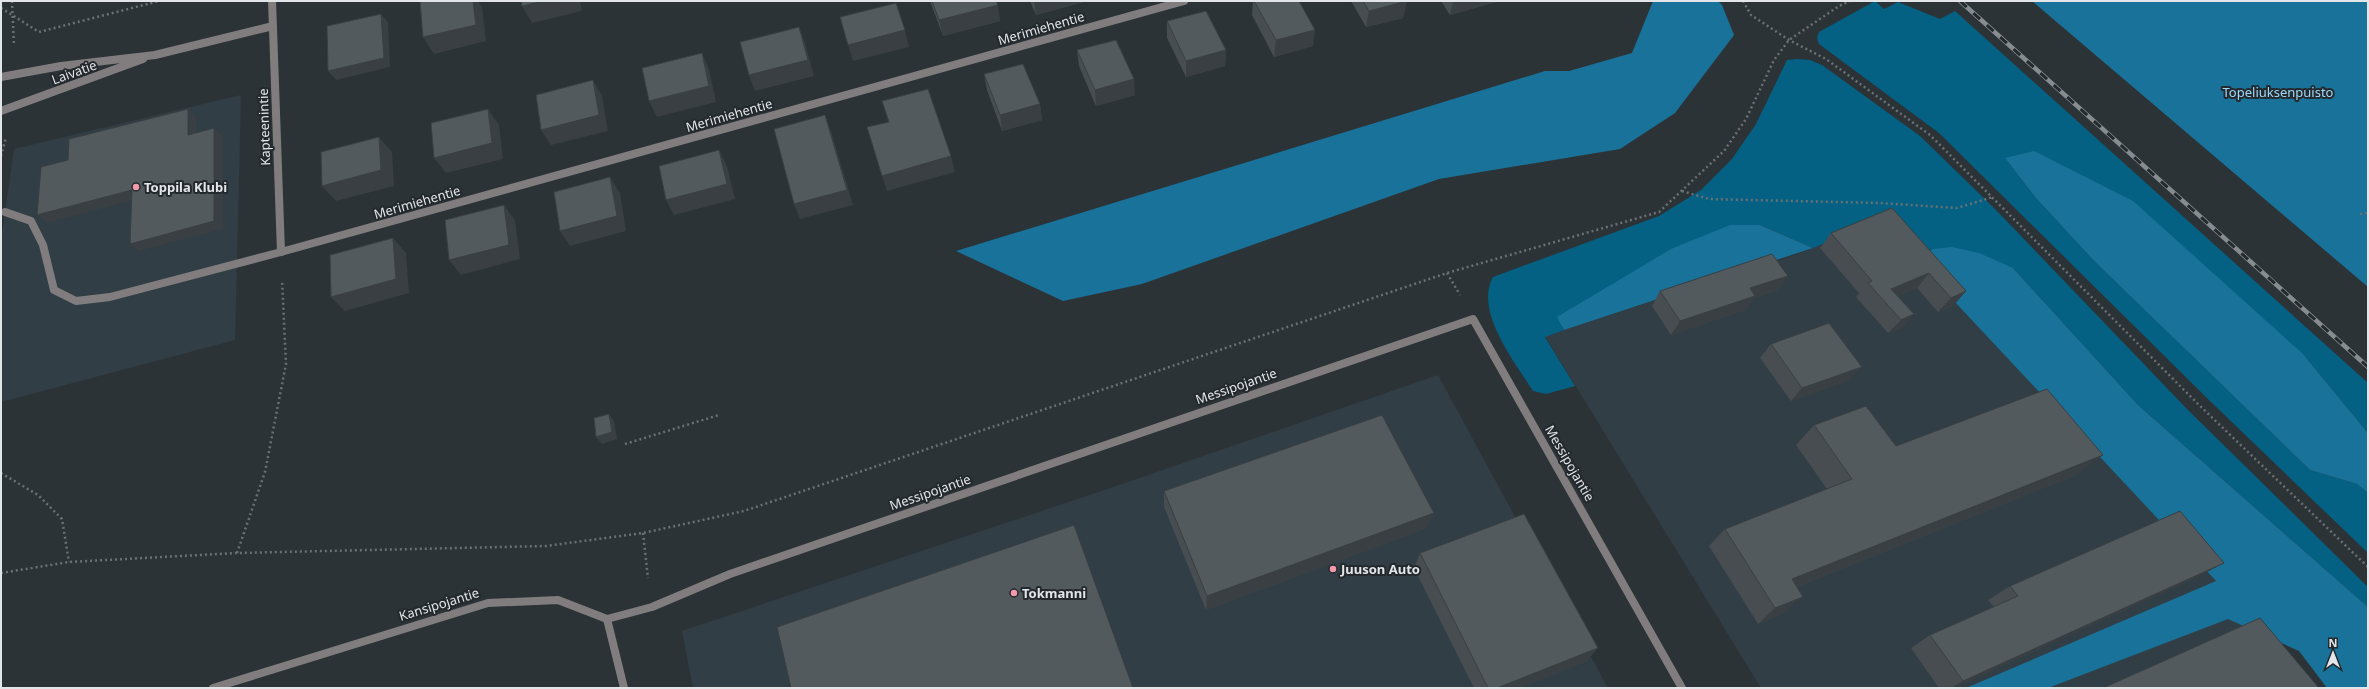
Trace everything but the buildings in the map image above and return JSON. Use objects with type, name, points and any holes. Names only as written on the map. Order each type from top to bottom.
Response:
[{"type":"street","name":"Kapteenintie","points":[[272,1],[281,252]]},
{"type":"street","name":"Merimiehentie","points":[[5,212],[31,221],[44,245],[54,290],[76,301],[110,297],[281,252],[1184,1]]},
{"type":"street","name":"Laivatie","points":[[1,111],[155,55],[272,26]]},
{"type":"street","name":"Laivatie","points":[[1,77],[61,66],[155,55]]},
{"type":"street","name":"Messipojantie","points":[[607,619],[652,607],[730,574],[1473,318],[1682,688]]},
{"type":"street","name":"Kansipojantie","points":[[214,688],[488,602],[558,600],[607,619]]},
{"type":"street","points":[[607,619],[624,688]]},
{"type":"path","points":[[12,1],[12,15]]},
{"type":"path","points":[[1,8],[39,32],[159,1]]},
{"type":"path","points":[[1743,1],[1751,15],[1789,40],[1826,59],[1930,135],[2200,406],[2368,567]]},
{"type":"path","points":[[1,573],[69,562],[236,553],[546,546],[643,533],[744,511],[1447,273],[1659,212],[1724,152],[1746,119],[1774,60],[1789,40],[1839,6],[1850,1]]},
{"type":"path","points":[[1682,191],[1709,199],[1880,203],[1957,208],[1993,197]]},
{"type":"path","points":[[2360,214],[2368,213]]},
{"type":"path","points":[[236,553],[264,472],[286,364],[281,252]]},
{"type":"path","points":[[625,444],[718,415]]},
{"type":"path","points":[[1,473],[38,495],[62,519],[69,562]]},
{"type":"path","points":[[643,533],[652,607]]},
{"type":"shaded area","points":[[1875,1],[1884,9],[1898,2],[1940,19],[1955,11],[2368,383],[2368,433],[2303,354],[2005,158],[2035,197],[2094,261],[2310,470],[2357,484],[2368,493],[2368,553],[2211,402],[1939,133],[1819,44],[1817,38],[1819,32]]},
{"type":"shaded area","points":[[1787,60],[1810,60],[1822,65],[1920,136],[1995,209],[2188,410],[2368,587],[2368,607],[2138,405],[2013,268],[1925,256],[1880,221],[1813,248],[1760,225],[1558,317],[1564,330],[1545,337],[1575,386],[1546,394],[1533,391],[1507,351],[1493,320],[1489,305],[1489,290],[1493,277],[1659,216],[1701,190],[1732,159],[1756,124]]},
{"type":"shaded area","points":[[241,95],[235,340],[1,402],[1,240],[14,149]]},
{"type":"shaded area","points":[[1880,221],[2216,581],[2319,688],[1761,688],[1545,336],[1798,254]]},
{"type":"shaded area","name":"Juuson Auto","points":[[1438,375],[1608,688],[693,688],[682,631],[1096,493]]},
{"type":"green space","points":[[1653,1],[1718,1],[1722,5],[1734,35],[1675,113],[1620,149],[1439,179],[1142,284],[1063,301],[956,251],[1545,71],[1569,71],[1632,53]]},
{"type":"green space","name":"Topeliuksenpuisto","points":[[2032,1],[2368,1],[2368,287]]},
{"type":"green space","points":[[2034,151],[2133,201],[2303,354],[2368,433],[2368,493],[2357,484],[2310,470],[2094,261],[2035,197],[2005,158]]},
{"type":"green space","points":[[1730,225],[1760,225],[1813,248],[1564,330],[1557,317],[1671,249]]},
{"type":"green space","points":[[1952,247],[1979,253],[2013,268],[2138,405],[2368,607],[2368,688],[2327,688],[2299,651],[2228,619],[2048,688],[1966,688],[2216,581],[1925,270],[1925,256],[1933,249]]},
{"type":"railway","points":[[1960,1],[2368,367]]},
{"type":"place","name":"Toppila Klubi","points":[[136,187]]},
{"type":"place","name":"Juuson Auto","points":[[1333,569]]},
{"type":"place","name":"Tokmanni","points":[[1014,593]]}]
